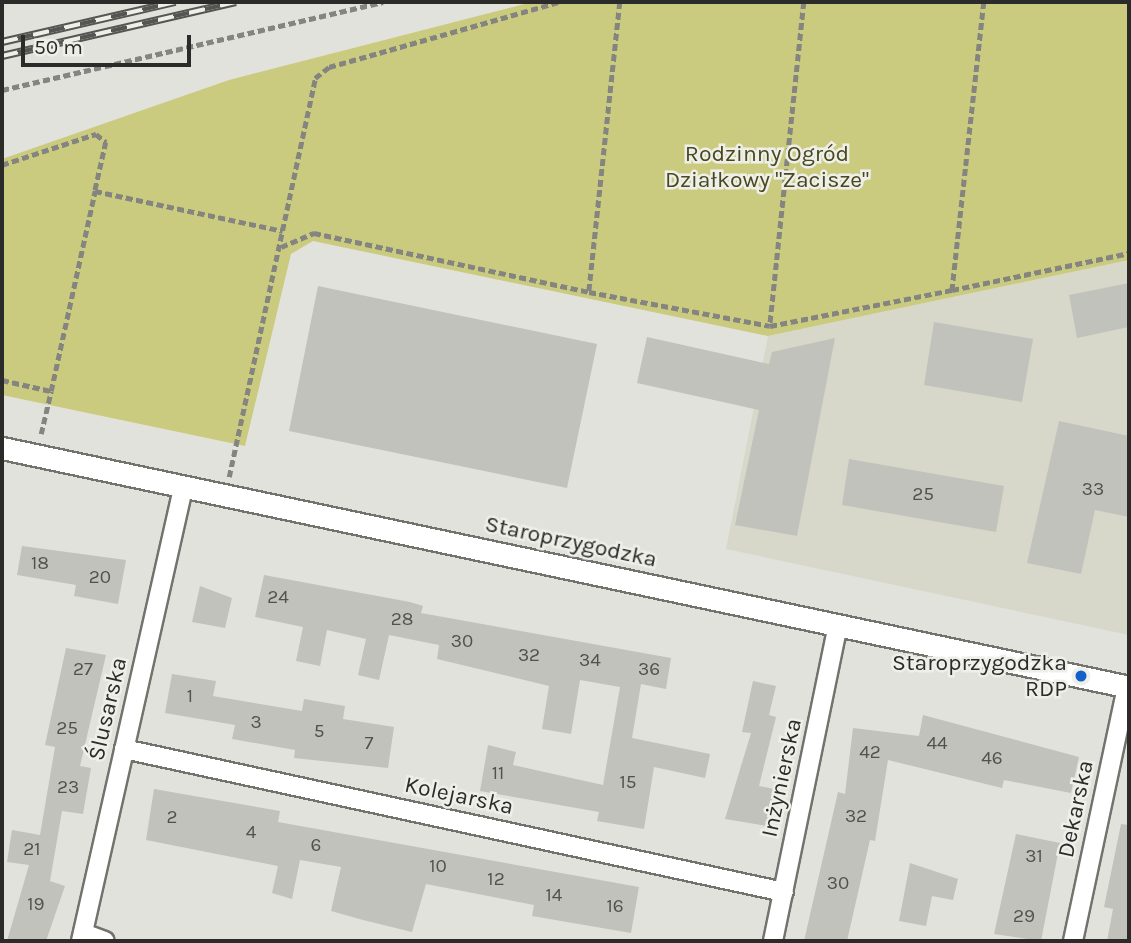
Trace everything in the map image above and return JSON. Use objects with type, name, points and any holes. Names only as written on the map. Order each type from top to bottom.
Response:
[{"type":"street","name":"Staroprzygodzka","points":[[2,448],[1128,687]]},
{"type":"street","name":"Ślusarska","points":[[82,937],[183,487]]},
{"type":"street","name":"Inżynierska","points":[[773,941],[838,625]]},
{"type":"street","name":"Dekarska","points":[[1073,941],[1128,687]]},
{"type":"street","name":"Kolejarska","points":[[124,749],[784,892]]},
{"type":"street","points":[[82,937],[105,941]]},
{"type":"path","points":[[2,90],[383,2]]},
{"type":"path","points":[[225,495],[315,78],[329,67],[558,2]]},
{"type":"path","points":[[589,292],[620,2]]},
{"type":"path","points":[[770,326],[804,2]]},
{"type":"path","points":[[952,290],[984,2]]},
{"type":"path","points":[[2,165],[96,134],[106,142],[36,455]]},
{"type":"path","points":[[95,191],[283,231]]},
{"type":"path","points":[[280,247],[314,233],[589,292],[770,326],[1129,253]]},
{"type":"path","points":[[2,380],[51,391]]},
{"type":"shaded area","points":[[1129,260],[1129,635],[726,549],[768,336]]},
{"type":"green space","name":"Rodzinny Ogród Działkowy \"Zacisze\"","points":[[532,2],[1129,2],[1129,260],[768,336],[313,241],[291,254],[245,446],[2,395],[2,159],[229,80]]},
{"type":"building","points":[[1129,283],[1129,327],[1077,338],[1069,295]]},
{"type":"building","points":[[318,286],[597,344],[567,488],[289,431]]},
{"type":"building","points":[[934,322],[1033,339],[1022,402],[924,385]]},
{"type":"building","points":[[647,337],[769,364],[772,352],[835,338],[797,536],[735,525],[759,410],[637,383]]},
{"type":"building","points":[[1059,421],[1129,436],[1129,517],[1095,510],[1081,574],[1027,563]]},
{"type":"building","points":[[849,459],[1004,486],[996,532],[842,505]]},
{"type":"building","points":[[22,546],[126,560],[118,604],[74,596],[76,585],[17,575]]},
{"type":"building","points":[[264,575],[410,602],[423,606],[421,613],[671,658],[666,689],[641,684],[632,738],[710,754],[705,778],[654,767],[644,829],[597,821],[599,812],[480,791],[488,745],[516,752],[513,765],[603,785],[620,687],[580,680],[571,734],[542,729],[549,686],[437,659],[439,645],[389,635],[379,680],[358,675],[366,639],[327,630],[320,666],[296,661],[303,627],[255,617]]},
{"type":"building","points":[[200,586],[232,598],[225,628],[192,622]]},
{"type":"building","points":[[66,648],[106,655],[80,766],[91,768],[83,814],[62,811],[50,881],[65,886],[46,941],[7,941],[29,865],[7,862],[12,830],[40,835],[55,747],[45,745]]},
{"type":"building","points":[[172,674],[216,681],[213,696],[302,711],[304,699],[345,706],[343,719],[394,727],[388,768],[294,758],[295,750],[232,739],[235,725],[165,713]]},
{"type":"building","points":[[753,681],[776,686],[769,715],[776,717],[759,786],[774,789],[767,826],[725,819],[751,733],[742,732]]},
{"type":"building","points":[[923,715],[1079,757],[1071,793],[1004,780],[1002,788],[888,760],[875,841],[870,840],[847,941],[804,941],[838,792],[845,794],[853,728],[919,736]]},
{"type":"building","points":[[154,789],[280,811],[278,822],[639,887],[631,933],[532,916],[534,905],[426,884],[412,932],[331,911],[341,867],[300,860],[292,899],[272,893],[278,866],[146,840]]},
{"type":"building","points":[[1121,824],[1129,825],[1129,941],[1107,941],[1113,909],[1104,907]]},
{"type":"building","points":[[1016,834],[1060,843],[1041,941],[994,934]]},
{"type":"building","points":[[910,863],[958,879],[953,900],[932,896],[926,926],[899,921]]},
{"type":"railway","points":[[2,42],[175,2]]},
{"type":"railway","points":[[2,56],[236,2]]},
{"type":"place","name":"Staroprzygodzka RDP","points":[[1081,676]]}]
